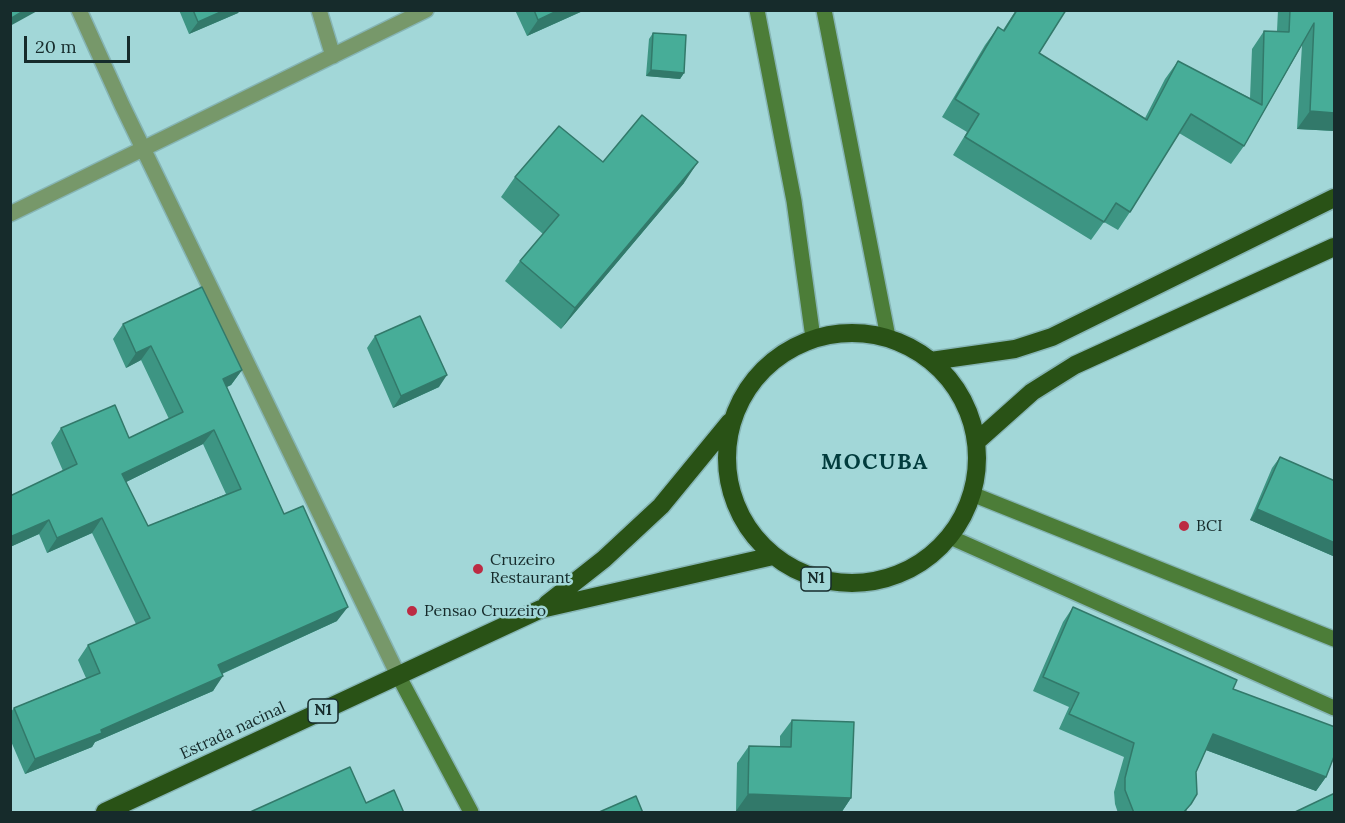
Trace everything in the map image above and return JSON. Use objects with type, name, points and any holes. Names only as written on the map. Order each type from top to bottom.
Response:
[{"type":"highway","points":[[931,360],[1015,349],[1052,338],[1335,198]]},
{"type":"highway","points":[[976,442],[1032,392],[1075,365],[1335,247]]},
{"type":"highway","name":"N1","points":[[540,609],[604,559],[661,506],[730,422],[762,370],[813,338],[850,332],[888,337],[931,360],[953,384],[968,411],[976,442],[977,468],[972,494],[950,537],[912,569],[866,583],[817,579],[773,556],[741,518],[726,471],[730,422]]},
{"type":"highway","name":"N1","points":[[540,609],[773,556]]},
{"type":"highway","name":"Estrada nacinal","points":[[105,813],[540,609]]},
{"type":"street","points":[[79,10],[398,675],[471,813]]},
{"type":"street","points":[[319,10],[333,56]]},
{"type":"street","points":[[10,214],[145,150],[426,10]]},
{"type":"street","points":[[757,10],[794,201],[813,338]]},
{"type":"street","points":[[824,10],[888,337]]},
{"type":"street","points":[[972,494],[1335,639]]},
{"type":"street","points":[[950,537],[1335,708]]},
{"type":"building","points":[[10,10],[25,10],[10,19]]},
{"type":"building","points":[[193,10],[225,10],[198,22]]},
{"type":"building","points":[[534,10],[559,10],[538,20]]},
{"type":"building","points":[[1017,10],[1066,10],[1039,53],[1147,120],[1178,61],[1262,105],[1264,31],[1289,32],[1290,10],[1335,10],[1335,113],[1310,111],[1314,23],[1244,146],[1191,114],[1130,212],[1116,203],[1104,222],[965,137],[979,114],[955,99],[998,27],[1004,31]]},
{"type":"building","points":[[653,33],[686,35],[684,73],[651,70]]},
{"type":"building","points":[[642,115],[698,162],[575,308],[520,261],[559,215],[515,177],[559,126],[603,162]]},
{"type":"building","points":[[202,287],[242,370],[223,379],[284,514],[303,506],[348,607],[218,665],[223,676],[101,730],[102,733],[35,759],[14,708],[100,673],[88,645],[150,618],[102,518],[57,538],[49,520],[10,537],[10,496],[77,464],[61,428],[115,405],[129,438],[183,412],[151,346],[136,353],[123,324]],"holes":[[[214,430],[241,489],[148,526],[122,474]]]},
{"type":"building","points":[[420,316],[447,375],[401,396],[375,336]]},
{"type":"building","points":[[1280,457],[1335,481],[1335,543],[1257,509]]},
{"type":"building","points":[[1073,607],[1237,680],[1233,689],[1335,727],[1335,754],[1326,777],[1213,734],[1196,772],[1197,794],[1183,813],[1134,813],[1125,790],[1125,778],[1134,743],[1069,714],[1079,693],[1043,677]]},
{"type":"building","points":[[792,720],[854,722],[851,798],[748,794],[749,746],[791,747]]},
{"type":"building","points":[[350,767],[366,803],[394,790],[404,813],[248,813]]},
{"type":"building","points":[[1335,793],[1335,813],[1293,813]]},
{"type":"building","points":[[636,796],[643,813],[597,813]]},
{"type":"place","name":"BCI","points":[[1184,526]]},
{"type":"place","name":"Cruzeiro Restaurant","points":[[478,569]]},
{"type":"place","name":"Pensao Cruzeiro","points":[[412,611]]},
{"type":"district","name":"MOCUBA","points":[[875,463]]}]
